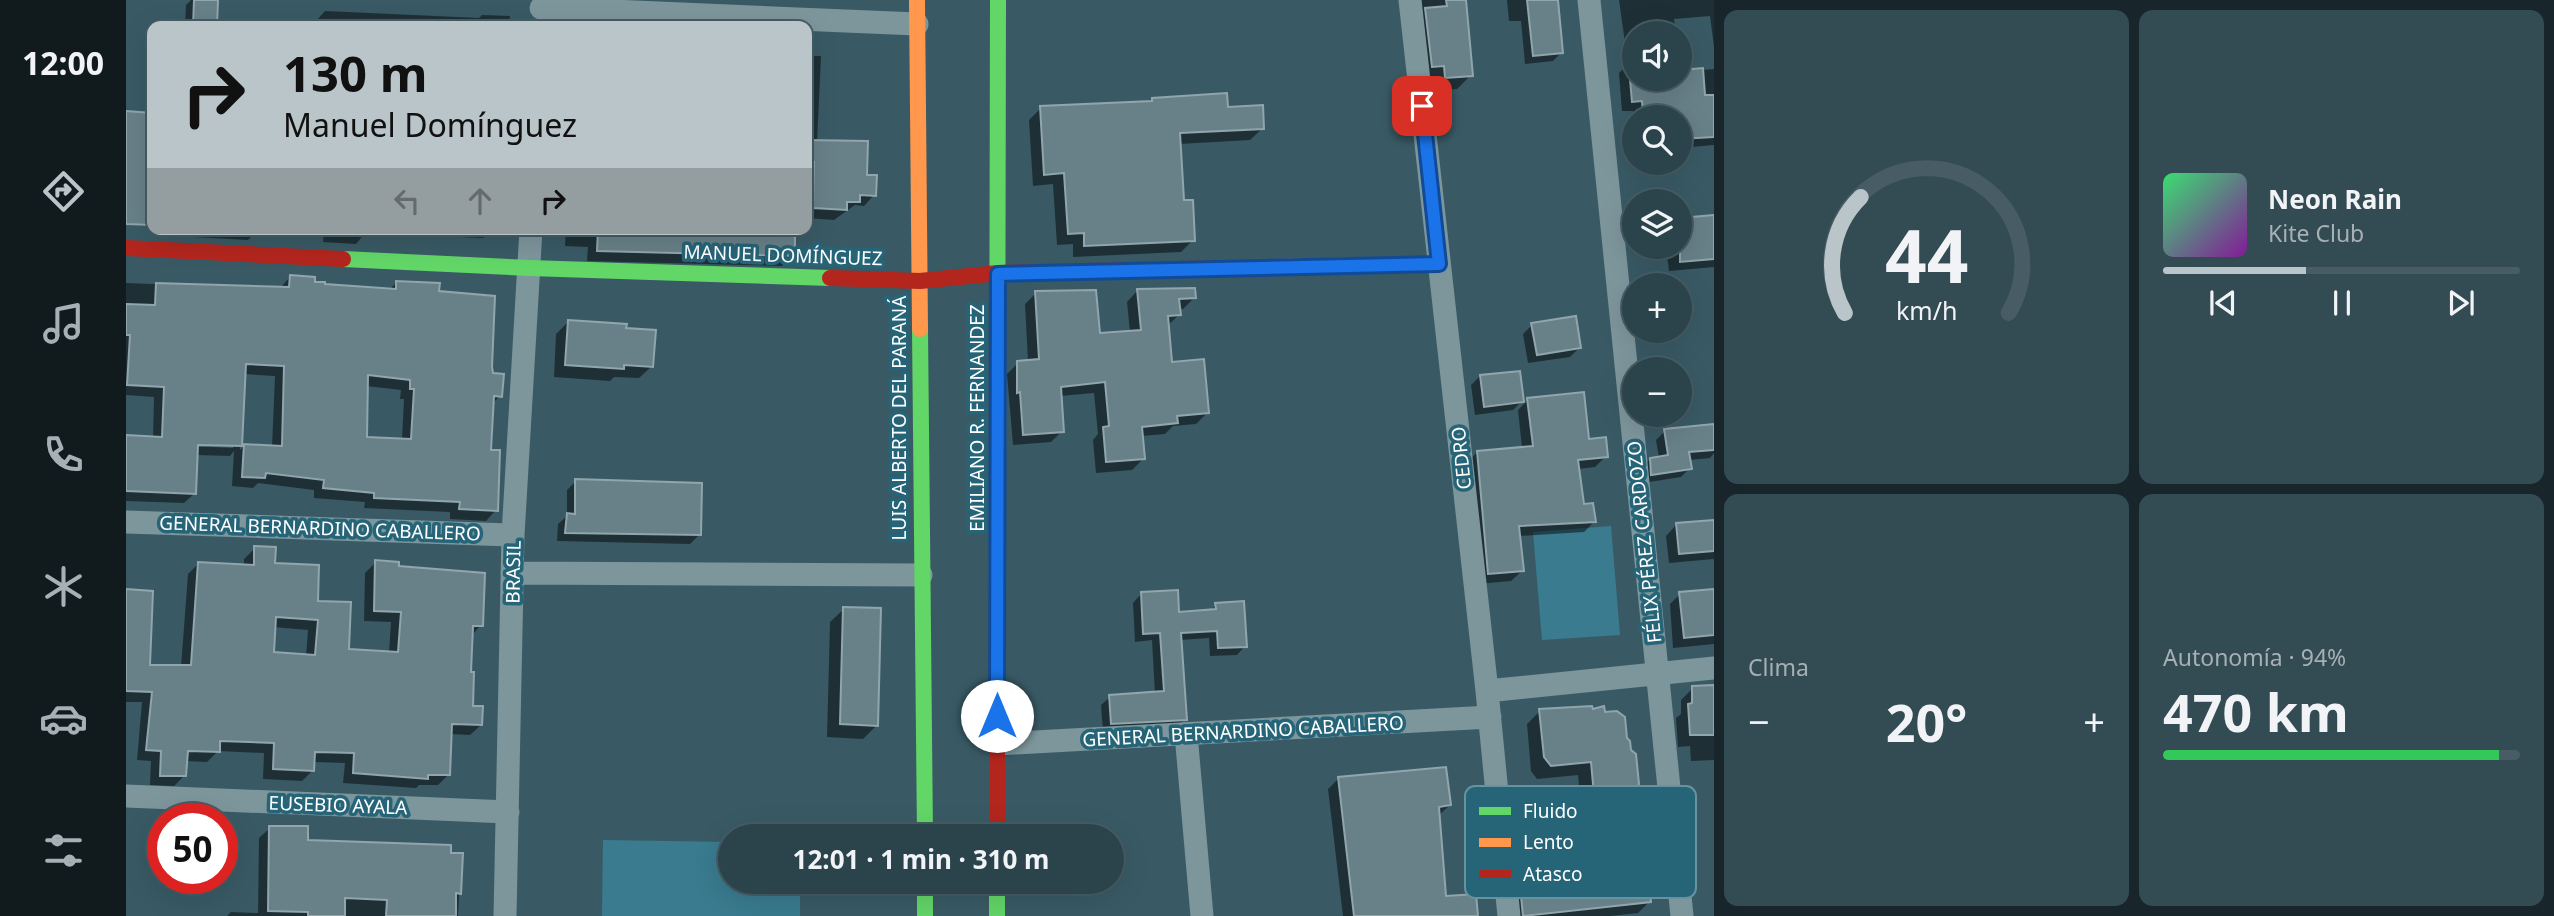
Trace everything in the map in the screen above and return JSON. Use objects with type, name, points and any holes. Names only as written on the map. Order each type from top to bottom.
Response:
[{"type":"main road","name":"LUIS ALBERTO DEL PARANÁ","points":[[917,0],[925,824]]},
{"type":"main road","name":"EMILIANO R. FERNANDEZ","points":[[997,824],[998,0]]},
{"type":"main road","name":"MANUEL DOMÍNGUEZ","points":[[126,248],[530,268],[920,281],[998,274],[1439,264]]},
{"type":"main road","points":[[925,894],[925,916]]},
{"type":"main road","points":[[997,894],[998,916]]},
{"type":"street","name":"CEDRO","points":[[1410,0],[1497,786]]},
{"type":"street","name":"FÉLIX PÉREZ CARDOZO","points":[[1589,0],[1669,786]]},
{"type":"street","points":[[541,12],[917,24]]},
{"type":"street","name":"BRASIL","points":[[505,916],[513,535],[531,235]]},
{"type":"street","name":"GENERAL BERNARDINO CABALLERO","points":[[126,522],[513,535]]},
{"type":"street","points":[[512,573],[921,575]]},
{"type":"street","points":[[1487,691],[1714,668]]},
{"type":"street","name":"GENERAL BERNARDINO CABALLERO","points":[[997,744],[1490,717]]},
{"type":"street","points":[[1186,734],[1202,916]]},
{"type":"street","name":"EUSEBIO AYALA","points":[[126,796],[508,812]]},
{"type":"street","name":"CEDRO","points":[[1507,898],[1509,916]]},
{"type":"street","name":"FÉLIX PÉREZ CARDOZO","points":[[1680,898],[1682,916]]},
{"type":"shaded area","points":[[1611,526],[1620,635],[1542,640],[1533,532]]},
{"type":"shaded area","points":[[603,840],[718,842],[718,894],[800,894],[800,916],[602,916]]},
{"type":"building","points":[[194,0],[218,0],[217,21],[193,21]]},
{"type":"building","points":[[1446,0],[1466,0],[1473,76],[1445,78],[1444,66],[1432,67],[1425,8],[1447,6]]},
{"type":"building","points":[[1527,0],[1558,0],[1563,53],[1533,56]]},
{"type":"building","points":[[1703,68],[1705,95],[1714,95],[1714,137],[1692,138],[1692,105],[1642,105],[1642,101],[1632,102],[1631,91],[1692,91],[1692,69]]},
{"type":"building","points":[[1227,93],[1228,107],[1263,105],[1264,129],[1180,133],[1184,200],[1193,200],[1195,241],[1084,246],[1084,233],[1068,234],[1064,173],[1044,175],[1040,106],[1152,101],[1152,98]]},
{"type":"building","points":[[126,111],[147,113],[147,225],[126,224]]},
{"type":"building","points":[[812,140],[868,141],[867,175],[877,175],[876,196],[860,195],[860,202],[847,202],[847,210],[813,208]]},
{"type":"building","points":[[1714,215],[1714,259],[1680,262],[1680,259],[1692,259],[1692,217]]},
{"type":"building","points":[[598,235],[795,235],[795,256],[597,251]]},
{"type":"building","points":[[290,275],[315,277],[315,282],[325,284],[396,289],[396,281],[440,283],[439,291],[495,296],[492,367],[493,373],[504,374],[502,397],[494,396],[491,450],[500,450],[498,511],[459,509],[460,502],[374,498],[374,493],[323,488],[324,480],[266,473],[265,478],[242,477],[244,444],[282,446],[284,366],[246,364],[242,446],[198,445],[196,494],[126,491],[126,435],[162,437],[164,387],[127,385],[130,335],[126,335],[126,304],[155,305],[156,283],[289,287]],"holes":[[[368,375],[410,380],[410,389],[414,389],[411,439],[367,437]]]},
{"type":"building","points":[[1195,288],[1196,298],[1179,299],[1181,315],[1168,316],[1172,362],[1204,359],[1209,413],[1177,416],[1178,423],[1142,427],[1145,459],[1106,462],[1103,427],[1109,426],[1105,382],[1061,387],[1064,432],[1023,435],[1020,392],[1017,393],[1017,361],[1039,359],[1035,291],[1096,290],[1100,333],[1141,330],[1137,289]]},
{"type":"building","points":[[1576,316],[1581,348],[1537,355],[1531,323]]},
{"type":"building","points":[[568,320],[627,324],[626,328],[656,330],[653,367],[624,365],[624,369],[565,365]]},
{"type":"building","points":[[1520,371],[1524,402],[1484,407],[1480,375]]},
{"type":"building","points":[[1584,392],[1589,439],[1606,437],[1608,457],[1578,460],[1584,504],[1593,503],[1596,522],[1519,526],[1524,571],[1488,574],[1477,451],[1533,446],[1527,398]]},
{"type":"building","points":[[1714,424],[1714,450],[1689,452],[1692,469],[1651,475],[1650,458],[1668,455],[1664,429]]},
{"type":"building","points":[[575,479],[702,483],[701,535],[565,533],[567,513],[575,514]]},
{"type":"building","points":[[1714,520],[1714,551],[1679,554],[1676,523]]},
{"type":"building","points":[[254,546],[276,547],[275,563],[319,565],[318,601],[351,602],[349,649],[398,652],[401,612],[374,611],[375,560],[399,562],[399,566],[485,573],[483,626],[473,626],[471,672],[474,672],[473,706],[483,706],[482,725],[452,724],[450,775],[428,775],[428,779],[353,773],[354,753],[315,752],[314,771],[273,769],[274,743],[220,741],[220,752],[188,751],[186,776],[160,776],[161,751],[146,750],[152,692],[126,691],[126,589],[153,591],[150,665],[191,665],[198,562],[254,565]],"holes":[[[276,617],[318,620],[315,655],[274,652]]]},
{"type":"building","points":[[1714,589],[1714,635],[1684,638],[1679,592]]},
{"type":"building","points":[[1178,590],[1179,612],[1216,609],[1215,603],[1244,601],[1247,647],[1218,648],[1217,631],[1181,633],[1187,720],[1111,724],[1109,695],[1164,691],[1160,633],[1143,634],[1141,592]]},
{"type":"building","points":[[843,607],[881,608],[878,726],[840,724]]},
{"type":"building","points":[[1714,685],[1714,735],[1690,735],[1688,704],[1692,703],[1692,686]]},
{"type":"building","points":[[1592,706],[1593,709],[1604,706],[1605,712],[1617,711],[1625,717],[1627,738],[1631,750],[1636,754],[1638,786],[1593,786],[1591,762],[1551,766],[1544,757],[1539,709]]},
{"type":"building","points":[[1446,767],[1451,805],[1439,807],[1446,896],[1465,895],[1465,898],[1476,898],[1478,916],[1354,916],[1338,777]]},
{"type":"building","points":[[269,826],[308,826],[308,840],[451,845],[451,853],[463,853],[461,894],[456,893],[456,916],[386,916],[387,900],[345,898],[345,916],[308,916],[308,912],[268,911]]},
{"type":"building","points":[[1521,898],[1651,898],[1651,902],[1523,916]]},
{"type":"traffic: fast","points":[[997,509],[998,0]]},
{"type":"traffic: fast","points":[[343,259],[830,278]]},
{"type":"traffic: fast","points":[[920,329],[925,824]]},
{"type":"traffic: fast","points":[[925,894],[925,916]]},
{"type":"traffic: fast","points":[[997,894],[997,916]]},
{"type":"traffic: slow","points":[[917,0],[920,329]]},
{"type":"traffic: slow","points":[[1276,267],[1439,264]]},
{"type":"traffic: jam","points":[[126,248],[343,259]]},
{"type":"traffic: jam","points":[[830,278],[920,281],[998,273],[1276,267]]},
{"type":"traffic: jam","points":[[997,509],[997,824]]},
{"type":"route","points":[[997,716],[998,274],[1439,264],[1422,106]]}]
